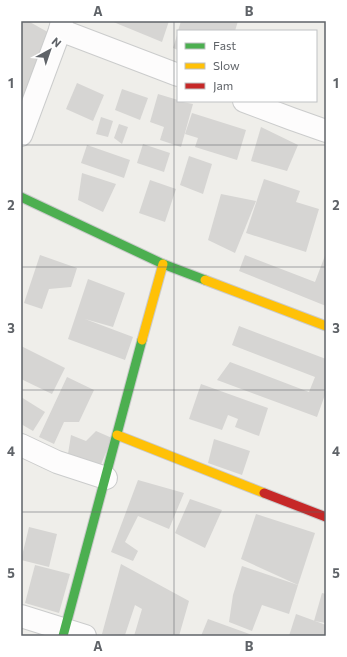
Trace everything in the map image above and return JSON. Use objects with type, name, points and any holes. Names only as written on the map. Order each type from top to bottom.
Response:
[{"type":"street","points":[[21,135],[61,25],[177,75]]},
{"type":"street","points":[[247,102],[292,120],[326,131]]},
{"type":"street","points":[[21,197],[163,264],[326,326]]},
{"type":"street","points":[[21,616],[71,634],[106,478],[163,264]]},
{"type":"street","points":[[117,435],[326,517]]},
{"type":"street","points":[[21,445],[57,462],[106,478]]},
{"type":"building","points":[[21,21],[28,21],[53,35],[21,120]]},
{"type":"building","points":[[111,21],[169,21],[162,42]]},
{"type":"building","points":[[181,21],[238,21],[235,30],[178,30]]},
{"type":"building","points":[[177,35],[177,50],[173,48]]},
{"type":"building","points":[[77,83],[104,95],[93,121],[66,109]]},
{"type":"building","points":[[122,89],[148,98],[140,120],[115,110]]},
{"type":"building","points":[[158,94],[177,100],[177,102],[193,104],[181,147],[160,140],[164,127],[150,122]]},
{"type":"building","points":[[192,113],[246,130],[237,160],[195,147],[198,138],[185,134]]},
{"type":"building","points":[[101,117],[113,121],[108,137],[96,134]]},
{"type":"building","points":[[119,124],[128,127],[122,144],[114,138]]},
{"type":"building","points":[[261,127],[298,145],[287,171],[251,161]]},
{"type":"building","points":[[143,144],[170,153],[164,172],[137,163]]},
{"type":"building","points":[[87,145],[130,160],[124,178],[81,163]]},
{"type":"building","points":[[189,156],[212,164],[203,194],[180,185]]},
{"type":"building","points":[[82,173],[116,184],[103,212],[78,200]]},
{"type":"building","points":[[264,179],[300,191],[296,202],[319,209],[306,252],[246,233]]},
{"type":"building","points":[[150,180],[176,189],[165,222],[139,213]]},
{"type":"building","points":[[221,194],[256,201],[235,253],[208,240]]},
{"type":"building","points":[[326,253],[326,306],[239,271],[245,255],[315,282]]},
{"type":"building","points":[[40,255],[77,268],[71,287],[49,289],[42,309],[24,303]]},
{"type":"building","points":[[88,279],[125,293],[113,327],[85,319],[133,337],[125,360],[68,339]]},
{"type":"building","points":[[239,326],[326,359],[326,392],[317,417],[217,380],[230,362],[309,392],[315,377],[232,345]]},
{"type":"building","points":[[21,346],[65,368],[52,394],[21,379]]},
{"type":"building","points":[[67,377],[94,390],[79,422],[64,422],[54,444],[39,437]]},
{"type":"building","points":[[201,384],[268,408],[259,436],[235,427],[238,419],[228,415],[222,430],[189,419]]},
{"type":"building","points":[[21,397],[45,412],[33,431],[21,424]]},
{"type":"building","points":[[96,431],[112,438],[100,467],[68,454],[71,435],[86,441]]},
{"type":"building","points":[[214,439],[250,451],[242,475],[208,463]]},
{"type":"building","points":[[138,480],[184,493],[169,529],[138,516],[125,542],[138,551],[133,561],[111,552]]},
{"type":"building","points":[[190,499],[222,510],[205,548],[175,533]]},
{"type":"building","points":[[256,514],[315,533],[298,585],[241,559]]},
{"type":"building","points":[[29,527],[57,534],[49,567],[21,560]]},
{"type":"building","points":[[121,564],[189,601],[179,636],[134,636],[142,609],[135,605],[125,635],[102,634]]},
{"type":"building","points":[[35,565],[70,574],[59,613],[25,603]]},
{"type":"building","points":[[242,566],[298,585],[289,614],[262,605],[252,631],[229,622],[233,595]]},
{"type":"building","points":[[322,593],[326,594],[326,623],[314,621]]},
{"type":"building","points":[[296,614],[326,625],[326,636],[289,636]]},
{"type":"building","points":[[208,619],[255,636],[201,636]]},
{"type":"traffic: fast","points":[[21,197],[163,264],[205,280]]},
{"type":"traffic: fast","points":[[63,636],[142,340]]},
{"type":"traffic: slow","points":[[142,340],[163,264]]},
{"type":"traffic: slow","points":[[205,280],[326,326]]},
{"type":"traffic: slow","points":[[117,435],[264,493]]},
{"type":"traffic: jam","points":[[264,493],[326,517]]}]
